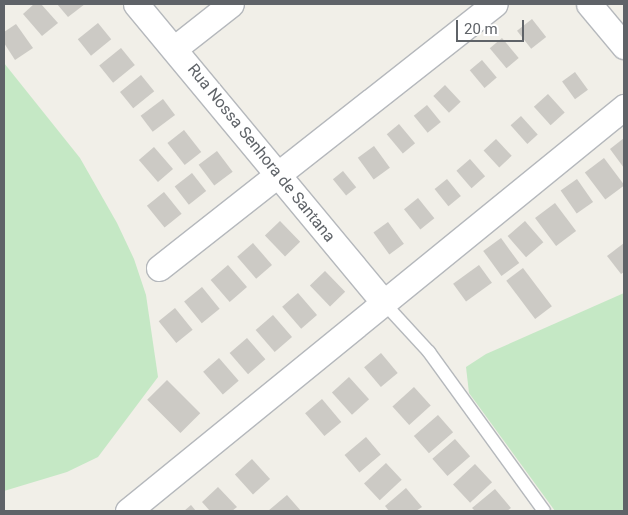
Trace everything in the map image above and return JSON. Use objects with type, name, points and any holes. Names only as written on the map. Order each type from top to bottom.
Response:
[{"type":"street","name":"Rua Nossa Senhora de Santana","points":[[136,4],[176,48],[384,303]]},
{"type":"street","points":[[176,48],[230,4]]},
{"type":"street","points":[[159,268],[494,4]]},
{"type":"street","points":[[589,4],[624,46]]},
{"type":"street","points":[[128,511],[624,106]]},
{"type":"lane","points":[[384,303],[429,352],[544,511]]},
{"type":"green space","points":[[4,63],[80,158],[117,223],[134,259],[146,295],[158,377],[98,457],[67,472],[4,491]]},
{"type":"green space","points":[[624,293],[624,511],[555,511],[469,393],[466,367],[486,354]]},
{"type":"building","points":[[34,4],[41,4],[58,23],[42,36],[23,14]]},
{"type":"building","points":[[57,4],[85,4],[68,17]]},
{"type":"building","points":[[532,19],[546,37],[531,49],[517,31]]},
{"type":"building","points":[[98,23],[111,39],[91,56],[78,39]]},
{"type":"building","points":[[16,24],[33,48],[15,60],[4,43],[4,32]]},
{"type":"building","points":[[502,38],[519,58],[506,68],[490,48]]},
{"type":"building","points":[[121,48],[135,65],[113,83],[99,66]]},
{"type":"building","points":[[482,60],[497,78],[485,88],[470,70]]},
{"type":"building","points":[[575,72],[588,90],[575,99],[562,81]]},
{"type":"building","points":[[141,75],[154,91],[133,108],[120,92]]},
{"type":"building","points":[[445,85],[461,102],[449,113],[433,96]]},
{"type":"building","points":[[548,94],[565,113],[551,125],[534,107]]},
{"type":"building","points":[[163,99],[175,115],[153,132],[141,116]]},
{"type":"building","points":[[427,105],[441,122],[428,133],[414,116]]},
{"type":"building","points":[[521,116],[538,135],[527,144],[511,125]]},
{"type":"building","points":[[399,124],[415,143],[403,153],[387,134]]},
{"type":"building","points":[[184,130],[201,152],[185,165],[167,143]]},
{"type":"building","points":[[624,138],[624,168],[610,149]]},
{"type":"building","points":[[496,139],[512,156],[499,167],[484,151]]},
{"type":"building","points":[[374,146],[390,168],[374,180],[358,158]]},
{"type":"building","points":[[154,147],[173,169],[158,182],[139,160]]},
{"type":"building","points":[[217,151],[233,172],[214,186],[199,165]]},
{"type":"building","points":[[604,158],[624,185],[605,200],[585,172]]},
{"type":"building","points":[[470,159],[485,176],[472,188],[456,171]]},
{"type":"building","points":[[343,171],[356,187],[346,196],[333,179]]},
{"type":"building","points":[[192,173],[206,191],[189,205],[175,187]]},
{"type":"building","points":[[447,179],[461,196],[448,206],[435,189]]},
{"type":"building","points":[[577,179],[593,202],[577,213],[561,190]]},
{"type":"building","points":[[164,192],[182,214],[165,228],[147,206]]},
{"type":"building","points":[[418,198],[434,218],[420,230],[404,209]]},
{"type":"building","points":[[555,203],[576,231],[556,246],[535,218]]},
{"type":"building","points":[[280,221],[300,242],[285,256],[265,236]]},
{"type":"building","points":[[525,221],[543,242],[526,257],[508,236]]},
{"type":"building","points":[[388,222],[404,244],[389,254],[373,233]]},
{"type":"building","points":[[501,238],[519,263],[501,276],[483,251]]},
{"type":"building","points":[[253,243],[272,265],[256,279],[237,257]]},
{"type":"building","points":[[624,243],[624,272],[621,274],[607,256]]},
{"type":"building","points":[[228,265],[247,287],[230,302],[211,280]]},
{"type":"building","points":[[479,265],[492,283],[466,302],[453,284]]},
{"type":"building","points":[[523,268],[552,306],[535,319],[506,281]]},
{"type":"building","points":[[325,271],[345,292],[330,306],[310,286]]},
{"type":"building","points":[[202,287],[220,309],[202,323],[184,301]]},
{"type":"building","points":[[298,293],[317,315],[301,329],[282,307]]},
{"type":"building","points":[[175,308],[193,330],[176,343],[159,321]]},
{"type":"building","points":[[273,315],[292,337],[275,352],[256,330]]},
{"type":"building","points":[[247,338],[265,359],[248,374],[230,353]]},
{"type":"building","points":[[381,353],[398,373],[381,387],[364,367]]},
{"type":"building","points":[[219,358],[239,381],[223,394],[203,372]]},
{"type":"building","points":[[349,377],[369,399],[352,415],[332,392]]},
{"type":"building","points":[[167,380],[200,413],[180,433],[147,400]]},
{"type":"building","points":[[414,387],[431,406],[409,425],[392,406]]},
{"type":"building","points":[[322,399],[341,422],[324,436],[305,413]]},
{"type":"building","points":[[438,415],[453,432],[429,453],[414,436]]},
{"type":"building","points":[[366,437],[381,455],[359,473],[345,455]]},
{"type":"building","points":[[455,439],[470,456],[447,476],[432,459]]},
{"type":"building","points":[[252,459],[270,479],[253,494],[235,474]]},
{"type":"building","points":[[386,463],[402,480],[380,500],[364,483]]},
{"type":"building","points":[[475,464],[492,482],[470,503],[453,484]]},
{"type":"building","points":[[218,487],[237,507],[232,511],[210,511],[202,502]]},
{"type":"building","points":[[406,488],[422,507],[416,511],[389,511],[385,506]]},
{"type":"building","points":[[495,489],[511,508],[507,511],[475,511],[472,508]]},
{"type":"building","points":[[287,495],[301,511],[268,511]]},
{"type":"building","points":[[191,505],[196,511],[184,511]]}]
